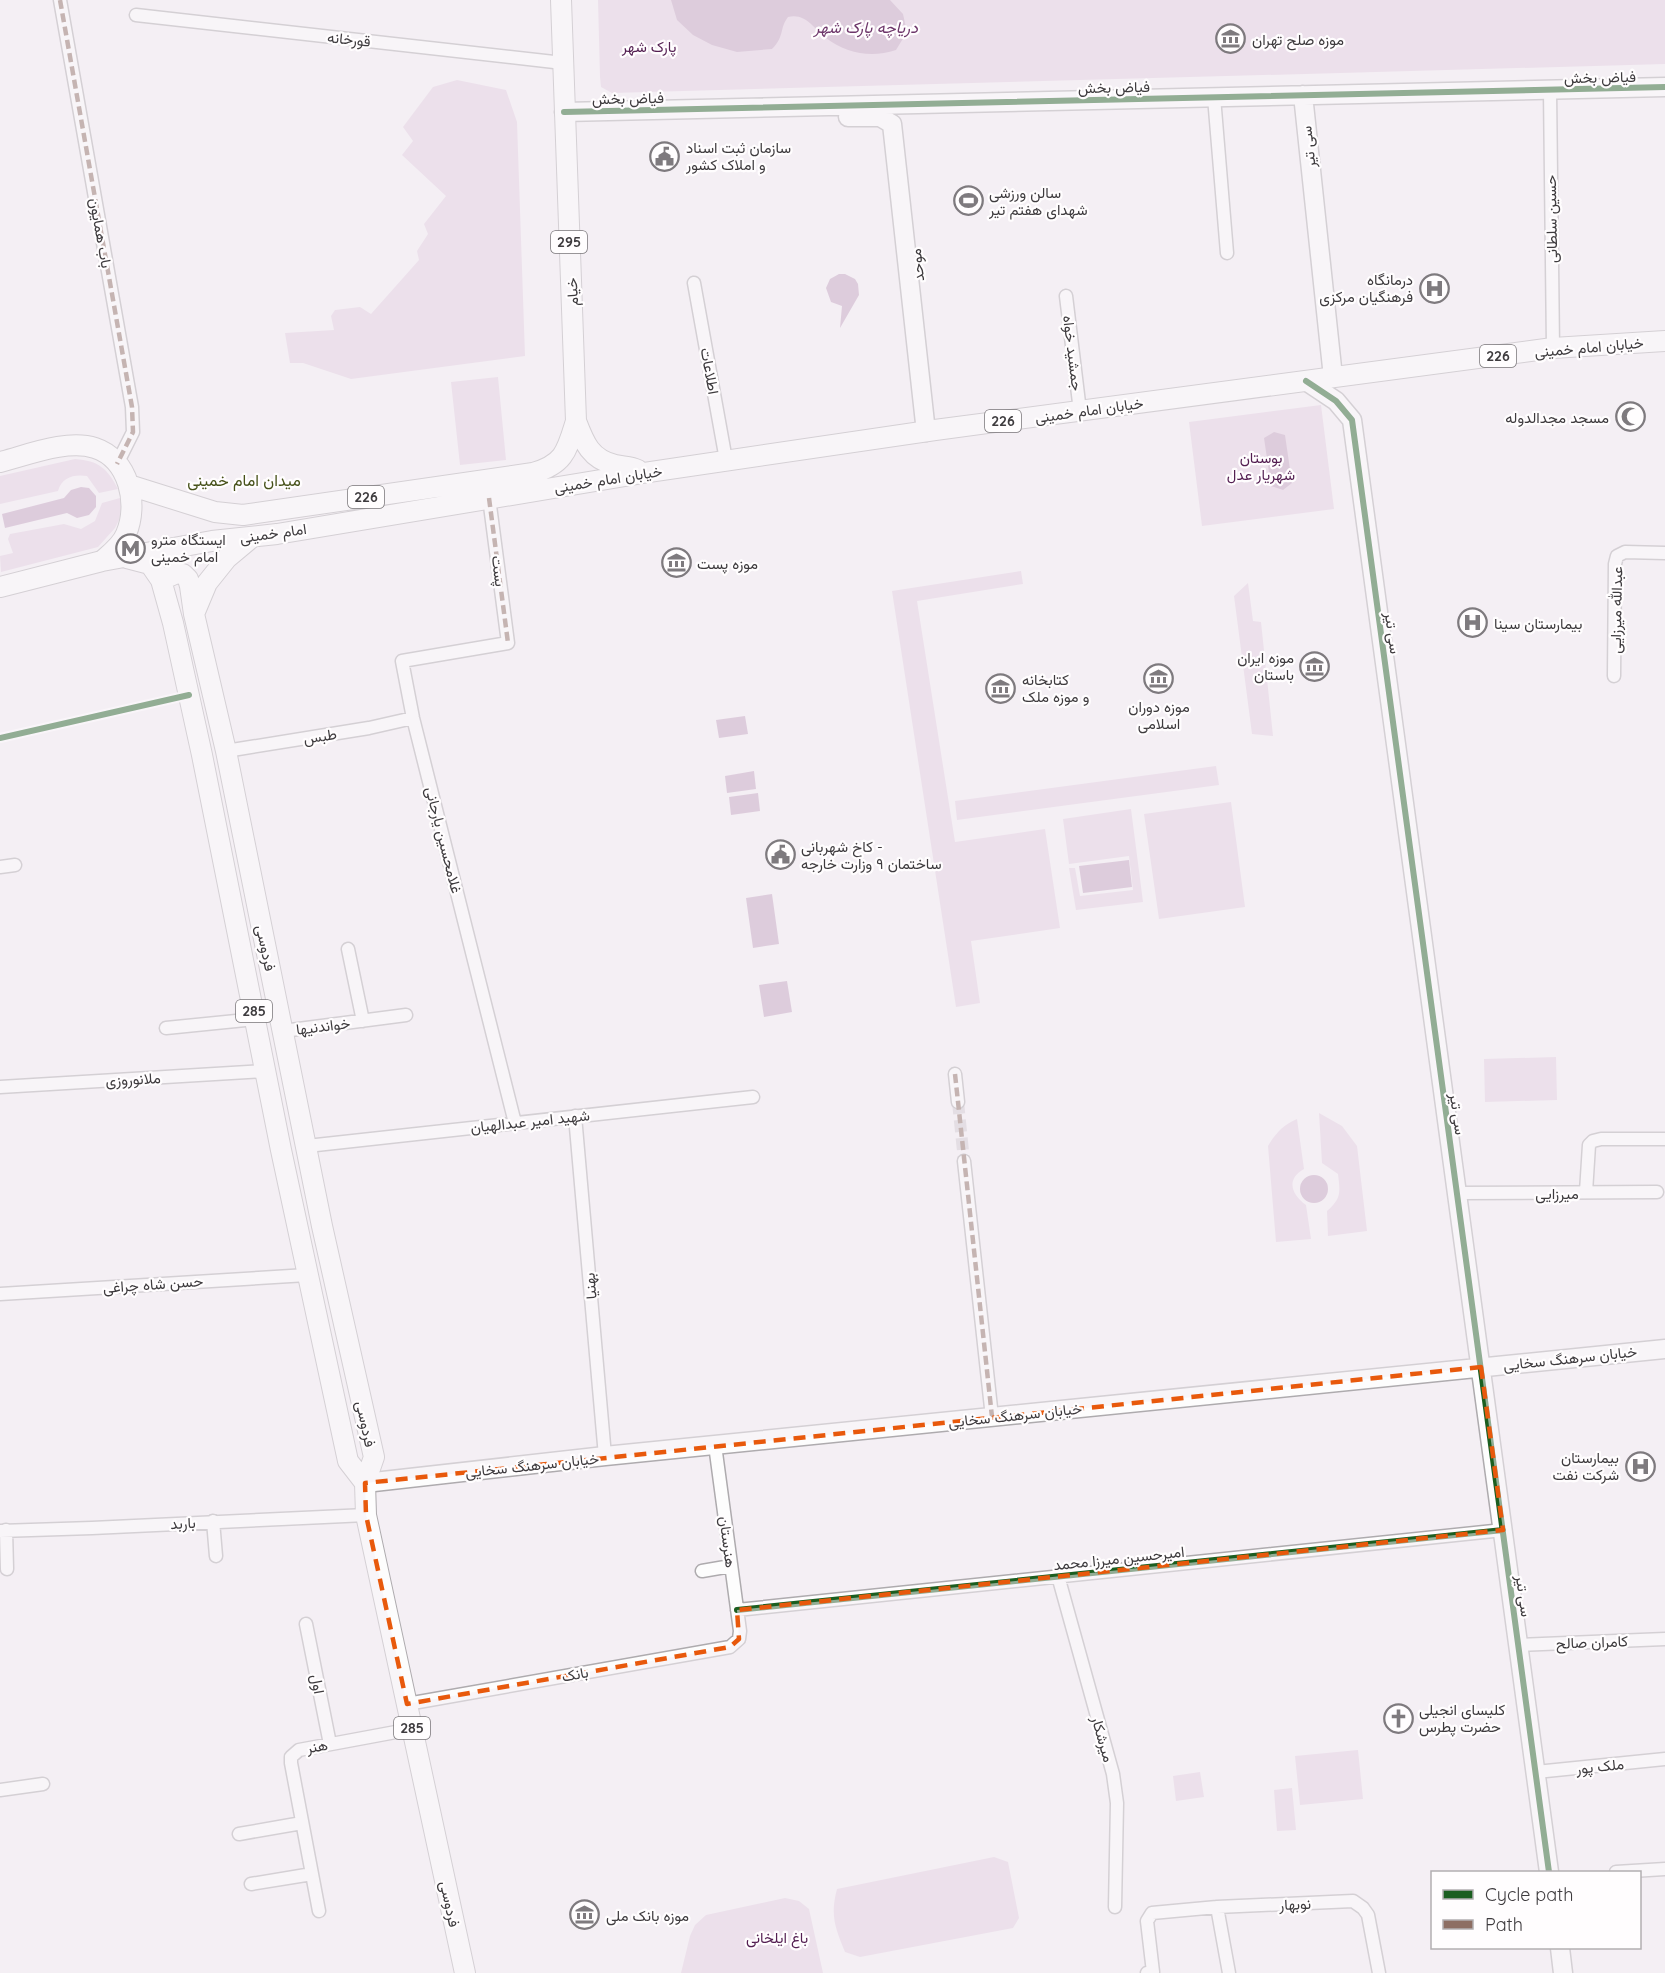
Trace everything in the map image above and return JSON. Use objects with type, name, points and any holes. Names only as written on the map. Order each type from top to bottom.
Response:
[{"type":"main road","name":"خیام","points":[[561,0],[576,421],[585,444],[596,456],[607,463],[630,466],[643,473]]},
{"type":"main road","name":"خیابان امام خمینی","points":[[373,517],[726,460],[931,431],[1553,348],[1665,341]]},
{"type":"main road","name":"خیابان امام خمینی","points":[[129,485],[215,512],[243,515],[549,469],[562,459],[576,421]]},
{"type":"main road","points":[[0,462],[63,446],[93,448],[110,455],[123,471],[129,485],[132,513],[126,536],[102,561],[0,586]]},
{"type":"main road","name":"امام خمینی","points":[[102,561],[212,541],[251,538],[373,517]]},
{"type":"main road","points":[[194,614],[207,583],[227,558],[251,538]]},
{"type":"main road","points":[[124,557],[150,564],[161,580]]},
{"type":"main road","name":"فردوسی","points":[[365,1483],[348,1461],[281,1150],[202,755],[161,580],[177,573],[183,574],[190,586],[194,614],[226,751],[322,1226],[374,1457],[365,1483],[366,1515],[465,1973]]},
{"type":"main road","points":[[202,755],[226,751]]},
{"type":"main road","points":[[281,1150],[307,1146]]},
{"type":"main road","points":[[298,1229],[322,1226]]},
{"type":"main road","points":[[307,1275],[333,1270]]},
{"type":"street","name":"باب همایون","points":[[60,0],[132,407],[133,432],[117,464]]},
{"type":"street","name":"قورخانه","points":[[136,15],[562,63]]},
{"type":"street","name":"فیاض بخش","points":[[564,116],[913,103],[1665,87]]},
{"type":"street","name":"حسین سلطانی","points":[[1550,90],[1553,348]]},
{"type":"street","name":"سی تیر","points":[[1303,95],[1333,377]]},
{"type":"street","points":[[1214,97],[1227,253]]},
{"type":"street","name":"موحد","points":[[913,103],[901,120],[931,431]]},
{"type":"street","name":"فیاض بخش","points":[[564,116],[880,117],[892,124],[931,431]]},
{"type":"street","name":"اطلاعات","points":[[694,283],[726,460]]},
{"type":"street","name":"جمشید خواه","points":[[1066,296],[1080,411]]},
{"type":"street","name":"سی تیر","points":[[1306,381],[1336,401],[1352,420],[1549,1871]]},
{"type":"street","name":"پست","points":[[489,498],[508,643]]},
{"type":"street","name":"عبدالله میرزایی","points":[[1614,676],[1617,556],[1624,552],[1665,553]]},
{"type":"street","name":"غلامحسین یارجانی","points":[[508,643],[402,661],[413,718],[515,1123]]},
{"type":"street","name":"طبس","points":[[226,751],[369,728],[413,718]]},
{"type":"street","points":[[0,867],[15,865]]},
{"type":"street","name":"خواندنیها","points":[[348,949],[363,1021]]},
{"type":"street","name":"خواندنیها","points":[[283,1031],[406,1015]]},
{"type":"street","points":[[166,1028],[256,1019]]},
{"type":"street","name":"ملانوروزی","points":[[0,1087],[266,1071]]},
{"type":"street","points":[[955,1074],[958,1102]]},
{"type":"street","name":"شهید امیر عبدالهیان","points":[[307,1146],[753,1097]]},
{"type":"street","name":"بهنیا","points":[[575,1116],[606,1456]]},
{"type":"street","points":[[1586,1192],[1589,1145],[1593,1141],[1601,1138],[1665,1139]]},
{"type":"street","points":[[964,1161],[992,1417]]},
{"type":"street","name":"میرزایی","points":[[1457,1193],[1658,1192]]},
{"type":"street","name":"حسن شاه چراغی","points":[[0,1294],[307,1275]]},
{"type":"street","name":"خیابان سرهنگ سخایی","points":[[365,1483],[606,1456],[1665,1349]]},
{"type":"street","name":"هنرستان","points":[[716,1445],[739,1639]]},
{"type":"street","name":"باربد","points":[[3,1530],[366,1515]]},
{"type":"street","points":[[213,1521],[216,1556]]},
{"type":"street","points":[[3,1530],[7,1569]]},
{"type":"street","name":"امیرحسین میرزا محمد","points":[[737,1610],[1503,1530]]},
{"type":"street","points":[[702,1571],[731,1566]]},
{"type":"street","name":"میرشکار","points":[[1058,1576],[1113,1774],[1117,1803],[1115,1907]]},
{"type":"street","name":"اول","points":[[306,1624],[330,1744]]},
{"type":"street","name":"بانک","points":[[407,1704],[730,1647],[739,1639]]},
{"type":"street","name":"کامران صالح","points":[[1518,1645],[1665,1639]]},
{"type":"street","name":"هنر","points":[[320,1911],[291,1757],[299,1749],[412,1729]]},
{"type":"street","name":"ملک پور","points":[[1536,1772],[1665,1759]]},
{"type":"street","points":[[0,1790],[43,1784]]},
{"type":"street","points":[[239,1834],[302,1823]]},
{"type":"street","points":[[1632,1871],[1665,1869]]},
{"type":"street","points":[[250,1884],[312,1874]]},
{"type":"street","name":"نوبهار","points":[[1151,1973],[1146,1921],[1149,1915],[1157,1911],[1353,1901],[1363,1908],[1368,1916],[1378,1973]]},
{"type":"street","points":[[1217,1907],[1229,1973]]},
{"type":"street","points":[[1560,1949],[1563,1973]]},
{"type":"highlighted area","points":[[1481,1367],[1503,1530],[737,1610],[739,1639],[730,1647],[407,1704],[366,1515],[365,1483]]},
{"type":"green space","name":"پارک شهر","points":[[598,0],[1665,0],[1665,64],[612,93],[601,87]]},
{"type":"green space","points":[[457,80],[506,90],[517,122],[525,356],[351,379],[303,363],[290,363],[285,333],[334,330],[331,316],[335,310],[360,307],[371,314],[419,260],[417,251],[428,234],[424,224],[446,196],[402,155],[413,141],[403,127],[433,87]]},
{"type":"green space","points":[[498,377],[506,460],[460,465],[451,382]]},
{"type":"green space","name":"بوستان شهریار عدل","points":[[1321,405],[1334,509],[1202,526],[1189,422]]},
{"type":"green space","points":[[75,459],[101,467],[118,489],[99,493],[87,476],[78,476],[62,482],[58,491],[0,504],[0,476]]},
{"type":"green space","points":[[120,498],[122,507],[119,520],[98,547],[1,572],[0,556],[13,553],[8,539],[10,534],[64,524],[81,529],[95,521],[102,503]]},
{"type":"green space","points":[[1021,571],[1023,584],[917,601],[955,842],[1045,829],[1060,928],[971,941],[980,1003],[956,1007],[892,591]]},
{"type":"green space","points":[[1248,583],[1253,621],[1261,622],[1273,736],[1252,734],[1234,596]]},
{"type":"green space","points":[[1216,766],[1219,785],[957,820],[955,801]]},
{"type":"green space","points":[[1231,802],[1245,907],[1159,919],[1144,814]]},
{"type":"green space","points":[[1131,809],[1143,902],[1076,910],[1069,868],[1075,868],[1080,896],[1133,890],[1129,856],[1069,864],[1063,819]]},
{"type":"green space","points":[[1556,1057],[1557,1100],[1485,1102],[1484,1059]]},
{"type":"green space","points":[[1319,1113],[1342,1126],[1357,1146],[1367,1231],[1328,1236],[1327,1211],[1338,1198],[1339,1186],[1338,1174],[1322,1163]]},
{"type":"green space","points":[[1297,1119],[1304,1169],[1295,1177],[1293,1187],[1297,1196],[1306,1205],[1311,1239],[1276,1242],[1268,1146],[1280,1130]]},
{"type":"green space","points":[[1358,1750],[1363,1799],[1300,1805],[1295,1756]]},
{"type":"green space","points":[[1200,1772],[1204,1797],[1176,1801],[1173,1776]]},
{"type":"green space","points":[[1292,1788],[1296,1830],[1277,1831],[1274,1790]]},
{"type":"green space","points":[[994,1857],[1008,1862],[1019,1918],[1013,1928],[860,1957],[845,1952],[835,1921],[834,1906],[837,1889]]},
{"type":"green space","name":"باغ ایلخانی","points":[[785,1898],[799,1901],[809,1909],[823,1973],[681,1973],[690,1936],[695,1925],[706,1915]]},
{"type":"water","name":"دریاچه پارک شهر","points":[[671,0],[890,0],[903,14],[907,32],[896,50],[878,54],[860,53],[842,48],[826,38],[805,19],[794,16],[788,17],[779,40],[772,49],[737,52],[712,45],[693,35],[677,20]]},
{"type":"water","points":[[839,274],[855,279],[859,295],[840,328],[842,306],[831,302],[826,288],[830,279]]},
{"type":"water","points":[[1274,432],[1285,435],[1292,483],[1283,490],[1271,486],[1264,438]]},
{"type":"water","points":[[81,487],[89,488],[96,496],[96,507],[89,515],[77,518],[67,513],[5,528],[2,514],[64,498],[71,490]]},
{"type":"water","points":[[745,716],[748,734],[719,738],[716,720]]},
{"type":"water","points":[[754,771],[756,789],[727,793],[725,776]]},
{"type":"water","points":[[758,793],[760,811],[731,815],[729,797]]},
{"type":"water","points":[[1129,860],[1132,887],[1083,893],[1079,866]]},
{"type":"water","points":[[772,894],[779,944],[753,948],[746,898]]},
{"type":"water","points":[[787,981],[792,1012],[764,1017],[759,985]]},
{"type":"water","points":[[1314,1175],[1324,1179],[1328,1189],[1324,1199],[1314,1203],[1304,1199],[1300,1189],[1304,1179]]},
{"type":"tunnel","points":[[958,1102],[964,1161]]},
{"type":"marked path","points":[[60,0],[132,407],[133,432],[117,464]]},
{"type":"marked path","points":[[489,498],[508,643]]},
{"type":"marked path","points":[[955,1074],[992,1417]]},
{"type":"cycle path","points":[[564,112],[1665,87]]},
{"type":"cycle path","points":[[1306,381],[1336,401],[1352,420],[1549,1871]]},
{"type":"cycle path","points":[[0,738],[189,695]]},
{"type":"cycle path","points":[[737,1610],[1503,1530]]},
{"type":"place","name":"موزه صلح تهران","points":[[1231,39]]},
{"type":"place","name":"سازمان ثبت اسناد و املاک کشور","points":[[665,156]]},
{"type":"place","name":"سالن ورزشی شهدای هفتم تیر","points":[[968,201]]},
{"type":"place","name":"درمانگاه فرهنگیان مرکزی","points":[[1434,288]]},
{"type":"place","name":"مسجد مجدالدوله","points":[[1630,417]]},
{"type":"place","name":"ایستگاه مترو امام خمینی","points":[[130,548]]},
{"type":"place","name":"موزه پست","points":[[676,563]]},
{"type":"place","name":"بیمارستان سینا","points":[[1473,623]]},
{"type":"place","name":"موزه ایران باستان","points":[[1315,666]]},
{"type":"place","name":"موزه دوران اسلامی","points":[[1159,679]]},
{"type":"place","name":"کتابخانه و موزه ملک","points":[[1001,688]]},
{"type":"place","name":"کاخ شهربانی - ساختمان ۹ وزارت خارجه","points":[[780,855]]},
{"type":"place","name":"بیمارستان شرکت نفت","points":[[1640,1466]]},
{"type":"place","name":"کلیسای انجیلی حضرت پطرس","points":[[1398,1718]]},
{"type":"place","name":"موزه بانک ملی","points":[[585,1915]]},
{"type":"district","name":"میدان امام خمینی","points":[[244,480]]}]
